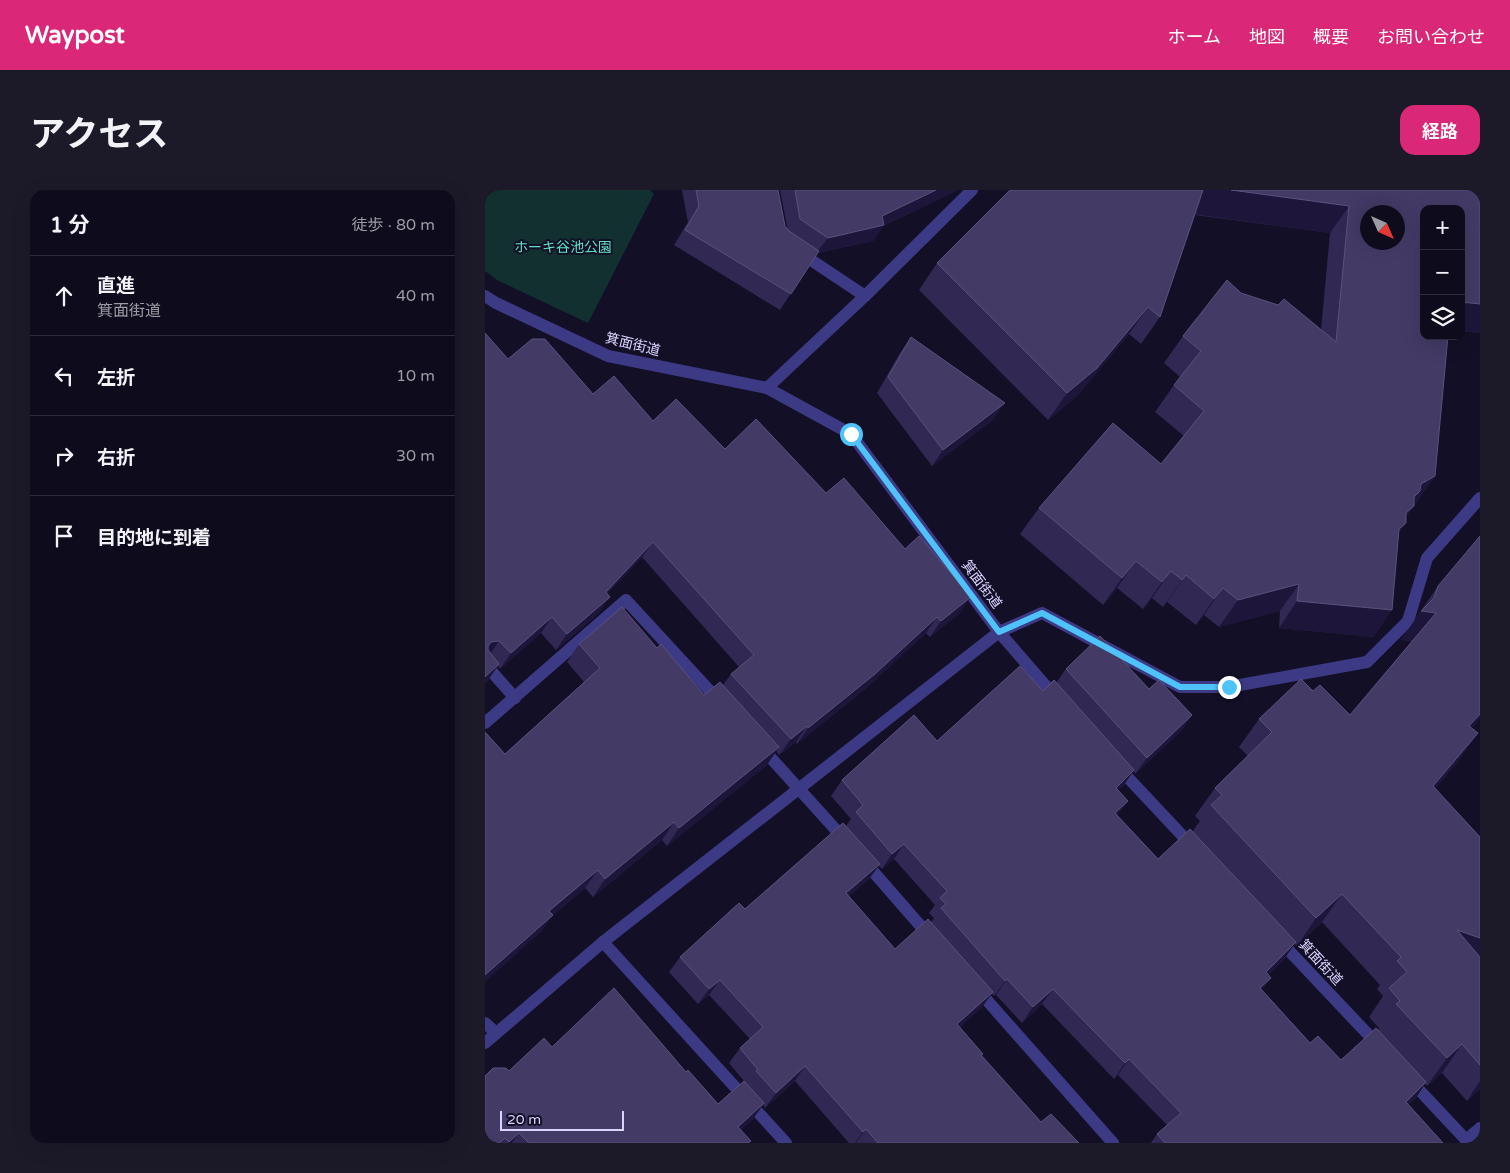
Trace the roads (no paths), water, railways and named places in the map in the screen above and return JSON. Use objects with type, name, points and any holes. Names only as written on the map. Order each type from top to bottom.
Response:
[{"type":"street","points":[[767,388],[865,296],[972,190]]},
{"type":"street","points":[[790,246],[865,296]]},
{"type":"street","name":"箕面街道","points":[[485,296],[608,356],[767,388],[851,434],[999,632],[1068,712]]},
{"type":"street","points":[[485,1043],[603,942],[999,632],[1042,613],[1180,687],[1229,687],[1367,662],[1408,621],[1427,558],[1480,498]]},
{"type":"street","points":[[485,723],[627,600],[726,709]]},
{"type":"street","points":[[485,664],[515,698]]},
{"type":"street","points":[[753,738],[943,951]]},
{"type":"street","points":[[1107,756],[1202,857]]},
{"type":"street","name":"箕面街道","points":[[1270,930],[1385,1053]]},
{"type":"street","points":[[603,942],[787,1143]]},
{"type":"street","points":[[969,980],[1113,1143]]},
{"type":"street","points":[[485,1023],[496,1033]]},
{"type":"street","points":[[1399,1068],[1468,1142],[1480,1128]]},
{"type":"park label","name":"ホーキ谷池公園","points":[[563,247]]}]
